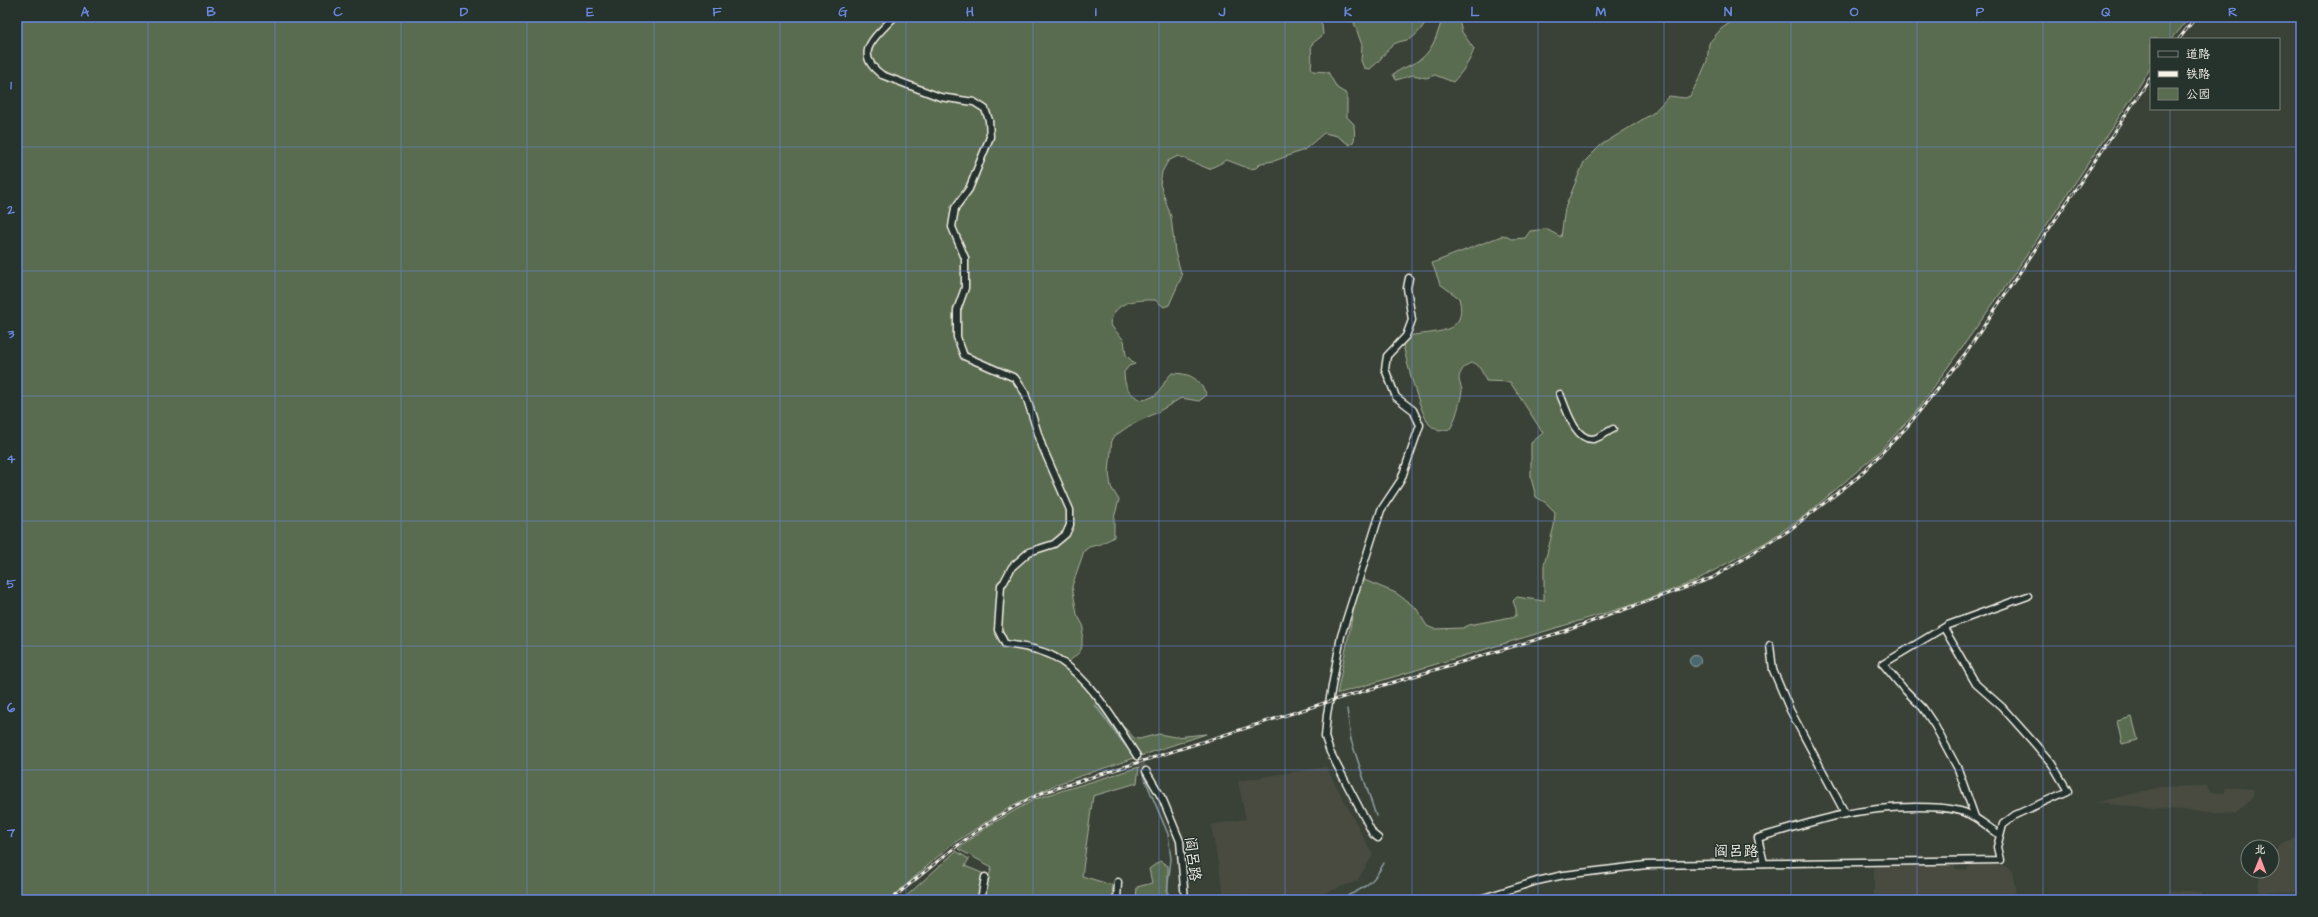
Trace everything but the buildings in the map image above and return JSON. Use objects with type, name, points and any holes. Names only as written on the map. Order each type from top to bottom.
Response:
[{"type":"street","points":[[894,17],[872,39],[867,48],[870,63],[875,70],[940,97],[974,102],[985,109],[989,120],[990,137],[969,189],[955,208],[952,227],[965,258],[965,288],[957,310],[957,337],[964,356],[1015,378],[1025,393],[1042,446],[1070,510],[1070,525],[1066,534],[1054,544],[1029,552],[1012,567],[1001,585],[998,630],[1005,644],[1025,647],[1058,659],[1087,683],[1137,756]]},
{"type":"street","points":[[1378,838],[1373,834],[1330,752],[1325,737],[1334,669],[1360,573],[1380,510],[1400,480],[1420,425],[1413,410],[1396,397],[1385,370],[1387,356],[1406,336],[1412,320],[1407,288],[1409,278]]},
{"type":"street","points":[[1560,394],[1574,425],[1582,436],[1593,439],[1613,429]]},
{"type":"street","points":[[1975,817],[1958,769],[1935,726],[1923,708],[1902,688],[1883,664],[1944,628],[2028,596]]},
{"type":"street","points":[[1764,864],[1758,838],[1845,813],[1867,809],[1929,807],[1954,810],[1975,817],[2000,837],[2003,824],[2015,815],[2068,791],[2052,764],[2035,744],[2002,707],[1976,684],[1944,628]]},
{"type":"street","points":[[1770,644],[1773,670],[1790,710],[1845,813]]},
{"type":"street","name":"阎吕路","points":[[1146,771],[1163,800],[1180,841],[1185,900]]},
{"type":"street","name":"阎吕路","points":[[1477,900],[1537,881],[1619,868],[1668,864],[2000,860],[1998,847],[2000,837]]},
{"type":"street","points":[[982,900],[985,877]]},
{"type":"street","points":[[1117,900],[1118,882]]},
{"type":"shaded area","points":[[1326,767],[1373,855],[1357,881],[1305,900],[1248,900],[1246,895],[1224,895],[1211,825],[1246,819],[1238,781]]},
{"type":"shaded area","points":[[2207,786],[2210,793],[2225,793],[2226,787],[2254,789],[2252,799],[2235,814],[2094,803],[2161,787]]},
{"type":"shaded area","points":[[2298,837],[2301,837],[2301,891],[2258,893],[2259,879],[2280,879],[2280,845],[2292,841]]},
{"type":"shaded area","points":[[1972,863],[2006,866],[2012,871],[2017,900],[1874,900],[1874,865],[1953,864],[1956,869],[1967,870]]},
{"type":"shaded area","points":[[2168,890],[2201,893],[2201,900],[2171,900]]},
{"type":"green space","points":[[17,17],[1316,17],[1322,25],[1323,35],[1311,45],[1311,67],[1313,71],[1328,72],[1337,88],[1347,94],[1347,117],[1354,124],[1354,141],[1350,145],[1337,136],[1324,133],[1304,150],[1274,161],[1261,163],[1256,168],[1250,169],[1227,160],[1209,169],[1178,156],[1168,161],[1162,172],[1160,184],[1171,217],[1175,252],[1182,276],[1169,305],[1164,307],[1155,300],[1140,300],[1127,303],[1117,310],[1110,323],[1124,340],[1126,355],[1135,364],[1129,366],[1124,372],[1126,386],[1137,398],[1142,400],[1154,396],[1158,393],[1172,373],[1184,374],[1197,380],[1207,395],[1199,401],[1181,398],[1156,413],[1129,426],[1112,438],[1109,473],[1111,487],[1119,500],[1114,518],[1114,537],[1101,544],[1089,547],[1084,551],[1072,586],[1077,614],[1084,627],[1082,634],[1082,646],[1079,653],[1067,663],[1134,738],[1139,739],[1159,734],[1175,737],[1206,734],[1057,784],[1009,807],[951,845],[889,900],[17,900]]},
{"type":"green space","points":[[1352,17],[1426,17],[1426,20],[1421,30],[1410,39],[1394,44],[1370,69],[1364,68],[1361,61],[1362,45]]},
{"type":"green space","points":[[1443,17],[1458,17],[1462,32],[1474,49],[1471,58],[1462,71],[1453,82],[1435,75],[1426,78],[1413,75],[1396,80],[1393,74],[1421,59],[1429,50],[1435,40]]},
{"type":"green space","points":[[1738,17],[2190,17],[2173,38],[2150,38],[2150,69],[2133,96],[2008,283],[1915,413],[1876,455],[1807,514],[1768,541],[1693,582],[1632,605],[1337,694],[1354,608],[1349,605],[1357,577],[1396,593],[1416,608],[1427,626],[1434,629],[1463,628],[1469,625],[1516,616],[1516,609],[1513,601],[1517,597],[1544,601],[1544,565],[1554,526],[1555,512],[1546,503],[1536,497],[1531,478],[1531,443],[1543,433],[1510,382],[1486,381],[1479,367],[1473,363],[1463,368],[1461,372],[1459,380],[1462,390],[1456,416],[1450,429],[1439,431],[1429,424],[1425,418],[1417,397],[1403,343],[1408,336],[1438,332],[1447,329],[1454,325],[1459,319],[1461,310],[1459,298],[1440,284],[1432,263],[1504,235],[1511,239],[1525,238],[1530,231],[1546,229],[1561,237],[1565,208],[1584,162],[1601,145],[1653,113],[1669,96],[1685,98],[1690,96],[1707,61],[1709,43],[1721,29]]},
{"type":"green space","points":[[2132,717],[2138,740],[2122,744],[2117,721]]},
{"type":"green space","points":[[1139,767],[1137,783],[1093,796],[1082,876],[1112,885],[1113,900],[902,900],[956,851],[969,859],[965,866],[989,876],[992,867],[958,849],[988,826],[1035,799]]},
{"type":"green space","points":[[1160,861],[1168,866],[1168,900],[1136,900],[1137,887],[1152,883],[1149,869]]},
{"type":"water","points":[[1695,655],[1699,657],[1701,661],[1699,665],[1695,667],[1691,665],[1689,661],[1691,657]]},
{"type":"waterway","points":[[1095,705],[1134,757]]},
{"type":"waterway","points":[[1347,709],[1351,740],[1376,816]]},
{"type":"waterway","points":[[1142,772],[1168,834],[1171,859],[1166,900]]},
{"type":"waterway","points":[[1337,900],[1352,894],[1365,886],[1380,871],[1384,863]]},
{"type":"tunnel","points":[[1137,756],[1146,771]]},
{"type":"railway","points":[[2180,38],[2196,17]]},
{"type":"railway","points":[[890,900],[981,828],[1021,803],[1042,793],[1337,699],[1565,631],[1712,578],[1788,531],[1858,477],[1906,428],[1965,354],[2150,78]]}]
